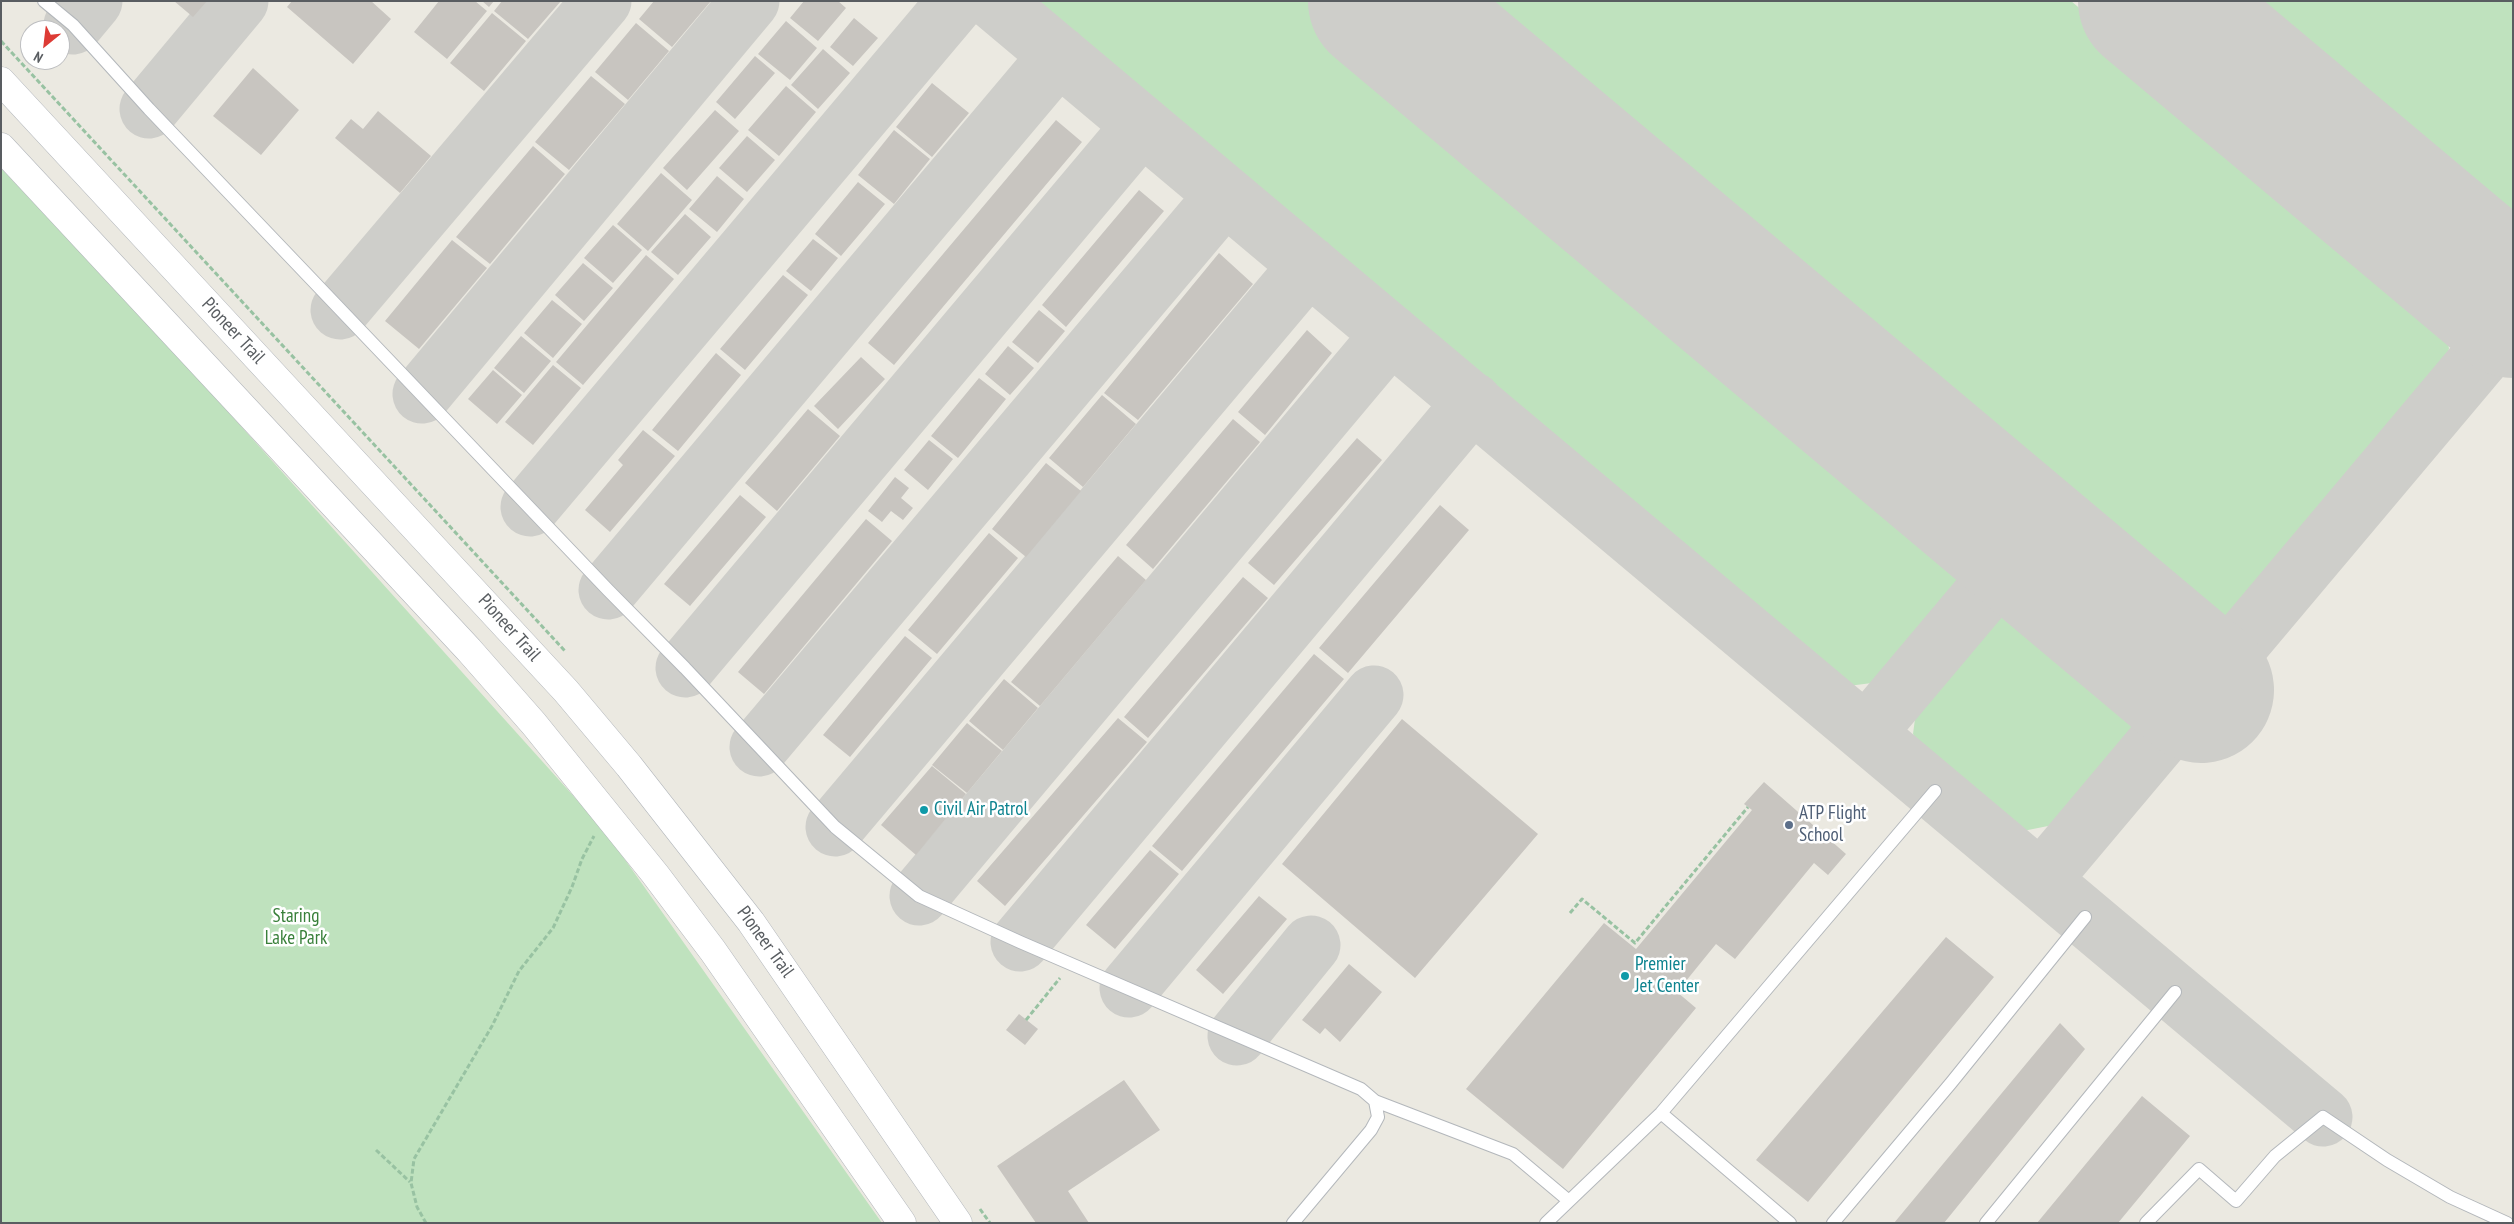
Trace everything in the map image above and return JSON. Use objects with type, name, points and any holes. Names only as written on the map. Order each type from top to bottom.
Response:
[{"type":"main road","name":"Pioneer Trail","points":[[1,82],[566,691],[646,788],[751,922],[958,1223]]},
{"type":"main road","points":[[1,148],[469,650],[540,731],[713,951],[902,1223]]},
{"type":"lane","points":[[44,1],[73,25],[203,166],[608,590],[685,668],[835,828],[920,896],[1071,964],[1361,1089],[1375,1101],[1513,1154],[1569,1202]]},
{"type":"lane","points":[[1546,1223],[1661,1114],[1935,791]]},
{"type":"lane","points":[[1834,1223],[2086,917]]},
{"type":"lane","points":[[1986,1223],[2175,992]]},
{"type":"lane","points":[[1293,1223],[1371,1130],[1378,1117],[1375,1101]]},
{"type":"lane","points":[[1661,1114],[1790,1223]]},
{"type":"lane","points":[[2146,1223],[2199,1169],[2236,1201],[2275,1156],[2324,1117],[2387,1160],[2450,1197],[2507,1223]]},
{"type":"path","points":[[1570,913],[1582,900],[1635,943],[1748,807]]},
{"type":"path","points":[[588,828],[600,843]]},
{"type":"path","points":[[426,1223],[417,1207],[411,1182],[414,1159],[492,1026],[519,971],[553,928],[572,887],[582,859],[594,836]]},
{"type":"path","points":[[1026,1020],[1071,964]]},
{"type":"path","points":[[376,1150],[411,1182]]},
{"type":"green space","points":[[1023,1],[1318,1],[1953,535],[1963,555],[1961,579],[1952,599],[1890,670],[1872,683],[1848,686],[1830,679]]},
{"type":"green space","points":[[1436,1],[2071,1],[2440,311],[2446,327],[2449,349],[2439,372],[2238,612],[2222,624],[2202,628],[2173,622]]},
{"type":"green space","points":[[2226,1],[2513,1],[2513,236],[2502,233]]},
{"type":"green space","name":"Staring Lake Park","points":[[1,168],[177,355],[604,830],[882,1223],[1,1223]]},
{"type":"green space","points":[[2017,607],[2047,613],[2126,680],[2137,701],[2139,720],[2129,741],[2058,824],[2023,831],[2000,822],[1931,764],[1913,734],[1917,704],[1989,618]]},
{"type":"building","points":[[174,1],[207,1],[193,17]]},
{"type":"building","points":[[292,1],[371,1],[391,19],[353,64],[287,7]]},
{"type":"building","points":[[439,1],[475,1],[487,11],[447,59],[414,32]]},
{"type":"building","points":[[482,1],[494,1],[489,7]]},
{"type":"building","points":[[502,1],[561,1],[528,39],[494,11]]},
{"type":"building","points":[[654,1],[711,1],[672,47],[639,19]]},
{"type":"building","points":[[804,1],[838,1],[846,8],[818,41],[790,18]]},
{"type":"building","points":[[492,13],[526,41],[484,91],[450,63]]},
{"type":"building","points":[[854,18],[878,38],[853,66],[830,47]]},
{"type":"building","points":[[786,21],[817,48],[790,80],[758,54]]},
{"type":"building","points":[[636,23],[669,51],[628,100],[595,72]]},
{"type":"building","points":[[823,49],[850,73],[818,109],[791,85]]},
{"type":"building","points":[[755,56],[775,73],[735,119],[716,102]]},
{"type":"building","points":[[253,68],[299,110],[261,155],[213,116]]},
{"type":"building","points":[[591,76],[625,104],[569,170],[535,142]]},
{"type":"building","points":[[932,83],[969,113],[932,157],[896,127]]},
{"type":"building","points":[[786,86],[816,112],[779,156],[748,130]]},
{"type":"building","points":[[715,110],[739,131],[687,190],[663,168]]},
{"type":"building","points":[[378,111],[431,156],[400,193],[335,138],[351,119],[363,129]]},
{"type":"building","points":[[1056,120],[1082,142],[894,365],[868,343]]},
{"type":"building","points":[[894,130],[930,159],[894,204],[858,175]]},
{"type":"building","points":[[747,136],[775,160],[747,192],[719,168]]},
{"type":"building","points":[[533,146],[565,174],[490,264],[456,237]]},
{"type":"building","points":[[661,173],[692,200],[648,251],[617,224]]},
{"type":"building","points":[[717,176],[744,199],[717,232],[689,209]]},
{"type":"building","points":[[858,182],[885,204],[841,256],[815,234]]},
{"type":"building","points":[[1139,190],[1164,211],[1066,327],[1042,305]]},
{"type":"building","points":[[685,214],[711,237],[678,275],[651,252]]},
{"type":"building","points":[[613,225],[642,250],[613,283],[584,258]]},
{"type":"building","points":[[813,239],[838,258],[811,291],[786,271]]},
{"type":"building","points":[[452,240],[487,268],[419,349],[385,321]]},
{"type":"building","points":[[1219,253],[1253,284],[1138,420],[1104,393]]},
{"type":"building","points":[[646,255],[674,279],[583,385],[556,362]]},
{"type":"building","points":[[583,263],[613,288],[584,321],[555,295]]},
{"type":"building","points":[[783,275],[808,295],[745,370],[720,349]]},
{"type":"building","points":[[552,300],[582,324],[553,358],[524,333]]},
{"type":"building","points":[[1039,310],[1065,331],[1038,363],[1012,342]]},
{"type":"building","points":[[1307,330],[1332,353],[1265,435],[1238,412]]},
{"type":"building","points":[[521,336],[551,361],[524,393],[494,368]]},
{"type":"building","points":[[1008,346],[1034,368],[1010,395],[985,374]]},
{"type":"building","points":[[716,353],[741,375],[678,451],[652,430]]},
{"type":"building","points":[[861,357],[885,379],[838,429],[814,406]]},
{"type":"building","points":[[553,365],[581,388],[533,445],[505,422]]},
{"type":"building","points":[[493,370],[522,395],[497,424],[468,399]]},
{"type":"building","points":[[979,378],[1006,399],[958,458],[931,436]]},
{"type":"building","points":[[1102,395],[1136,424],[1083,487],[1049,458]]},
{"type":"building","points":[[808,409],[840,436],[777,511],[745,483]]},
{"type":"building","points":[[1233,419],[1260,442],[1153,569],[1126,545]]},
{"type":"building","points":[[643,430],[675,456],[610,532],[585,510],[623,465],[618,460]]},
{"type":"building","points":[[1357,438],[1382,460],[1274,585],[1248,563]]},
{"type":"building","points":[[929,440],[953,459],[928,490],[904,470]]},
{"type":"building","points":[[1046,463],[1081,491],[1026,557],[992,529]]},
{"type":"building","points":[[895,477],[909,488],[901,498],[913,508],[903,520],[891,511],[882,522],[868,511]]},
{"type":"building","points":[[740,495],[766,517],[690,606],[664,584]]},
{"type":"building","points":[[1440,505],[1469,530],[1348,673],[1319,648]]},
{"type":"building","points":[[866,519],[892,541],[764,694],[738,672]]},
{"type":"building","points":[[989,533],[1018,558],[937,654],[908,630]]},
{"type":"building","points":[[1118,556],[1146,580],[1040,706],[1011,682]]},
{"type":"building","points":[[1243,577],[1268,598],[1148,738],[1124,717]]},
{"type":"building","points":[[905,636],[932,658],[850,757],[823,735]]},
{"type":"building","points":[[1314,654],[1344,679],[1182,871],[1152,846]]},
{"type":"building","points":[[1004,679],[1038,708],[1003,750],[969,721]]},
{"type":"building","points":[[1118,718],[1147,742],[1005,906],[977,881]]},
{"type":"building","points":[[1402,719],[1538,834],[1415,978],[1282,864]]},
{"type":"building","points":[[967,723],[1002,751],[967,793],[932,765]]},
{"type":"building","name":"Civil Air Patrol","points":[[932,766],[966,794],[916,855],[881,825]]},
{"type":"building","name":"Premier Jet Center","points":[[1764,782],[1846,854],[1828,875],[1814,863],[1735,959],[1716,944],[1677,992],[1696,1008],[1563,1169],[1466,1089],[1604,923],[1636,949],[1752,810],[1744,804]]},
{"type":"building","points":[[1150,850],[1179,874],[1115,949],[1086,925]]},
{"type":"building","points":[[1259,896],[1287,919],[1223,994],[1196,970]]},
{"type":"building","points":[[1946,937],[1994,977],[1808,1202],[1756,1160]]},
{"type":"building","points":[[1349,964],[1382,992],[1340,1042],[1325,1028],[1320,1034],[1302,1020]]},
{"type":"building","points":[[1019,1014],[1038,1029],[1025,1045],[1006,1030]]},
{"type":"building","points":[[2060,1023],[2085,1049],[1944,1223],[1894,1223]]},
{"type":"building","points":[[1124,1080],[1160,1130],[1068,1191],[1089,1223],[1036,1223],[997,1166]]},
{"type":"building","points":[[2142,1096],[2190,1136],[2118,1223],[2037,1223]]},
{"type":"taxiway","points":[[73,25],[93,1]]},
{"type":"taxiway","points":[[149,109],[239,1]]},
{"type":"taxiway","points":[[340,310],[602,1]]},
{"type":"taxiway","points":[[422,394],[750,1]]},
{"type":"taxiway","points":[[530,507],[957,1]]},
{"type":"taxiway","points":[[994,1],[2323,1117]]},
{"type":"taxiway","points":[[608,590],[1059,55]]},
{"type":"taxiway","points":[[685,668],[1142,125]]},
{"type":"taxiway","points":[[759,747],[1225,195]]},
{"type":"taxiway","points":[[835,827],[1309,265]]},
{"type":"taxiway","points":[[2041,880],[2513,319]]},
{"type":"taxiway","points":[[919,896],[1391,334]]},
{"type":"taxiway","points":[[1020,942],[1473,402]]},
{"type":"taxiway","points":[[1866,733],[2026,543]]},
{"type":"taxiway","points":[[1129,988],[1374,695]]},
{"type":"taxiway","points":[[1237,1036],[1311,945]]},
{"type":"runway","points":[[1381,1],[2201,690]]},
{"type":"runway","points":[[2151,1],[2513,305]]},
{"type":"place","name":"Civil Air Patrol","points":[[924,810]]},
{"type":"place","name":"ATP Flight School","points":[[1789,825]]},
{"type":"place","name":"Premier Jet Center","points":[[1625,976]]}]
